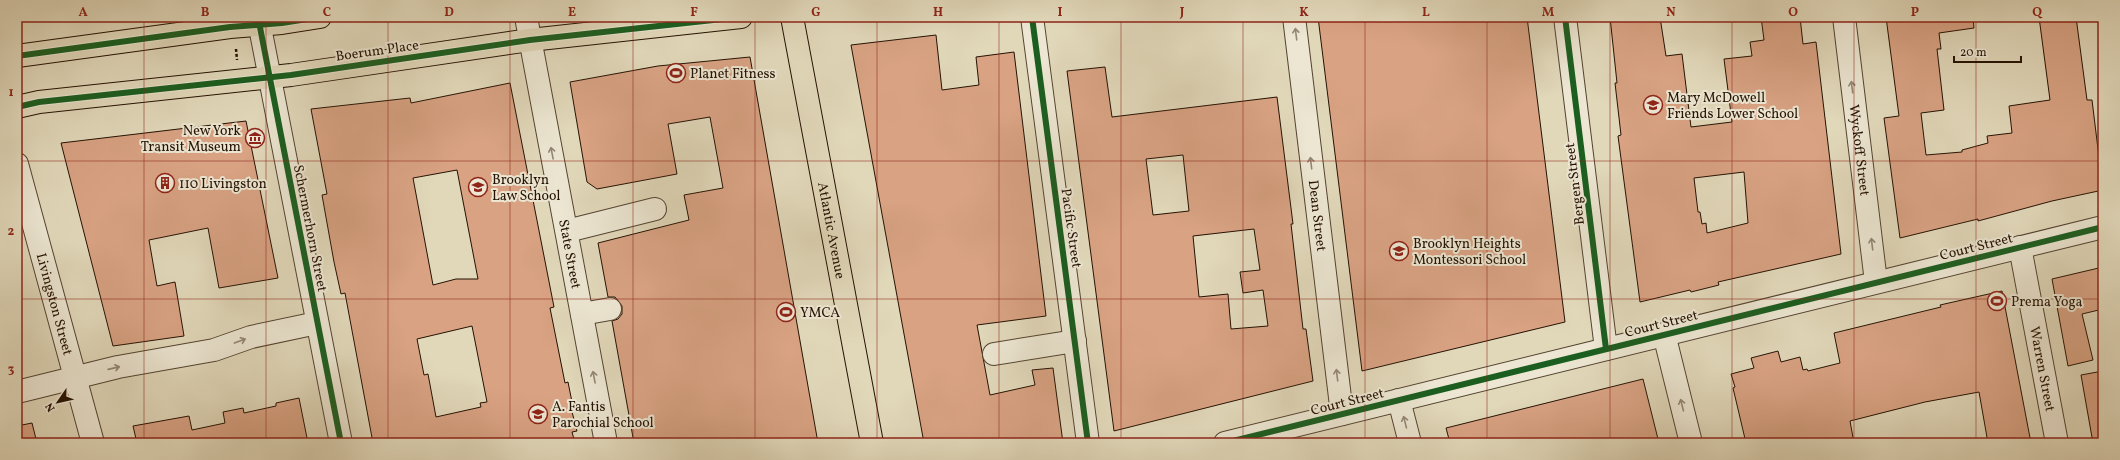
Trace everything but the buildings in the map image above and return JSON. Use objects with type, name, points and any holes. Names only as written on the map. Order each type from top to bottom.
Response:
[{"type":"main road","points":[[17,56],[230,27],[259,21],[320,17]]},
{"type":"main road","name":"Boerum Place","points":[[17,107],[55,101],[271,77],[530,40],[741,17]]},
{"type":"main road","name":"Atlantic Avenue","points":[[792,17],[872,443]]},
{"type":"street","name":"State Street","points":[[526,17],[606,443]]},
{"type":"street","name":"Pacific Street","points":[[1032,17],[1088,443]]},
{"type":"street","name":"Dean Street","points":[[1294,17],[1342,414]]},
{"type":"street","name":"Bergen Street","points":[[1565,17],[1606,349]]},
{"type":"street","name":"Wyckoff Street","points":[[1844,17],[1876,282]]},
{"type":"street","name":"Schermerhorn Street","points":[[259,21],[341,443]]},
{"type":"street","name":"Livingston Street","points":[[17,164],[93,443]]},
{"type":"street","points":[[567,231],[655,209]]},
{"type":"street","name":"Court Street","points":[[1225,443],[2103,227]]},
{"type":"street","name":"Warren Street","points":[[2020,247],[2057,443]]},
{"type":"street","points":[[582,314],[610,309]]},
{"type":"street","points":[[17,392],[118,367],[214,350],[251,337],[317,323]]},
{"type":"street","points":[[1664,334],[1691,443]]},
{"type":"street","points":[[994,354],[1075,341]]},
{"type":"street","points":[[1400,400],[1410,443]]},
{"type":"path","points":[[235,44],[238,63]]},
{"type":"cycle path","points":[[258,17],[341,443]]},
{"type":"cycle path","points":[[17,56],[230,27],[282,23],[320,17]]},
{"type":"cycle path","points":[[17,107],[39,102],[291,75],[530,40],[741,17]]},
{"type":"cycle path","points":[[1032,17],[1088,443]]},
{"type":"cycle path","points":[[1565,17],[1606,349]]},
{"type":"cycle path","points":[[1225,443],[2103,227]]},
{"type":"place","name":"Planet Fitness","points":[[676,73]]},
{"type":"place","name":"Mary McDowell Friends Lower School","points":[[1653,105]]},
{"type":"place","name":"New York Transit Museum","points":[[255,138]]},
{"type":"place","name":"110 Livingston","points":[[165,183]]},
{"type":"place","name":"Brooklyn Law School","points":[[478,187]]},
{"type":"place","name":"Brooklyn Heights Montessori School","points":[[1399,251]]},
{"type":"place","name":"Prema Yoga","points":[[1997,301]]},
{"type":"place","name":"YMCA","points":[[786,312]]},
{"type":"place","name":"A. Fantis Parochial School","points":[[538,414]]}]
